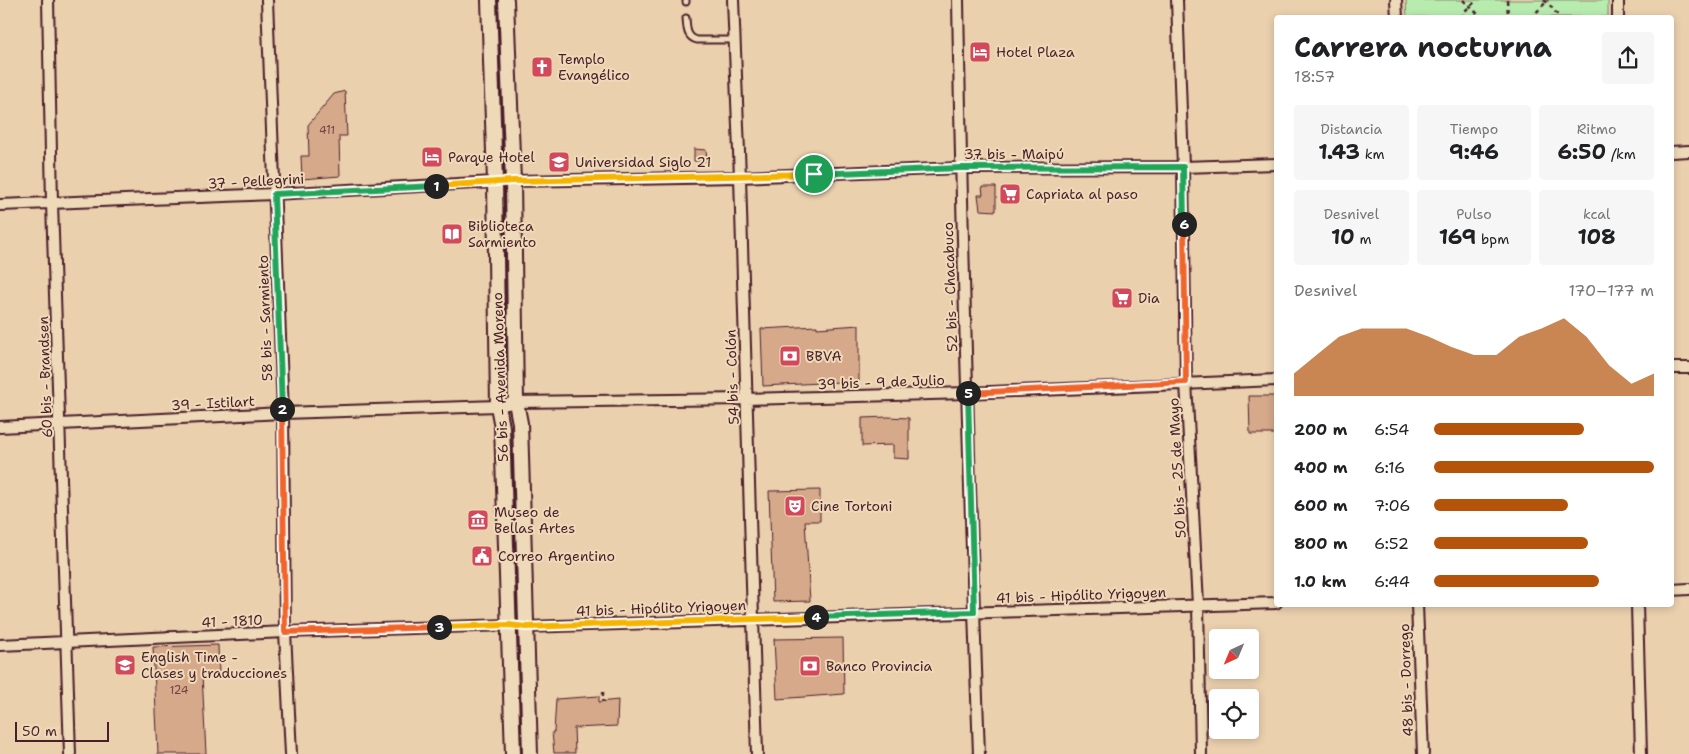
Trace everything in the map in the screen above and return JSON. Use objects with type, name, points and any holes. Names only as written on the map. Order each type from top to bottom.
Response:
[{"type":"main road","name":"56 bis - Avenida Moreno","points":[[489,0],[495,182],[498,406],[502,427],[513,754]]},
{"type":"main road","name":"56 bis - Avenida Moreno","points":[[506,0],[513,181],[516,402],[520,423],[530,754]]},
{"type":"street","name":"60 bis - Brandsen","points":[[48,0],[52,203],[70,754]]},
{"type":"street","name":"58 bis - Sarmiento","points":[[267,0],[282,413],[285,632],[291,754]]},
{"type":"street","name":"54 bis - Colón","points":[[733,0],[757,754]]},
{"type":"street","name":"52 bis - Chacabuco","points":[[958,0],[960,168],[979,754]]},
{"type":"street","name":"50 bis - 25 de Mayo","points":[[1177,0],[1183,167],[1186,382],[1198,605],[1200,754]]},
{"type":"street","points":[[1396,0],[1397,15]]},
{"type":"street","points":[[1618,0],[1618,15]]},
{"type":"street","points":[[1674,152],[1689,151]]},
{"type":"street","name":"37 bis - Maipú","points":[[513,181],[740,177],[960,168],[1183,167],[1274,164]]},
{"type":"street","name":"37 - Pellegrini","points":[[0,204],[274,194],[513,181]]},
{"type":"street","points":[[1674,368],[1689,368]]},
{"type":"street","name":"39 bis - 9 de Julio","points":[[516,402],[967,394],[1186,382],[1274,380]]},
{"type":"street","name":"39 - Istilart","points":[[0,427],[282,413],[498,406],[516,402]]},
{"type":"street","points":[[1674,590],[1689,589]]},
{"type":"street","name":"41 bis - Hipólito Yrigoyen","points":[[526,627],[1274,603]]},
{"type":"street","name":"48 bis - Dorrego","points":[[1417,607],[1423,754]]},
{"type":"street","points":[[1637,607],[1641,754]]},
{"type":"street","name":"41 - 1810","points":[[0,645],[285,632],[509,625],[526,627]]},
{"type":"lane","points":[[686,18],[687,32],[693,39],[735,40]]},
{"type":"path","points":[[1464,0],[1479,15]]},
{"type":"path","points":[[1464,15],[1477,0]]},
{"type":"path","points":[[1507,0],[1508,15]]},
{"type":"path","points":[[1534,15],[1546,1],[1558,15]]},
{"type":"path","points":[[603,692],[603,701]]},
{"type":"green space","points":[[496,0],[501,0],[505,146],[500,146]]},
{"type":"green space","points":[[1406,0],[1608,0],[1608,15],[1407,15]]},
{"type":"green space","points":[[501,210],[506,210],[511,368],[506,368]]},
{"type":"green space","points":[[514,436],[519,594],[514,594],[509,437]]},
{"type":"green space","points":[[516,647],[522,647],[525,754],[519,754]]},
{"type":"building","points":[[345,91],[347,136],[339,136],[340,176],[302,179],[301,156],[309,156],[308,125],[334,94]]},
{"type":"building","points":[[694,149],[706,150],[707,161],[694,161]]},
{"type":"building","points":[[982,187],[996,187],[996,211],[980,210],[978,195],[983,195]]},
{"type":"building","points":[[859,325],[859,381],[763,386],[761,329]]},
{"type":"building","points":[[1249,396],[1274,396],[1274,434],[1250,434]]},
{"type":"building","points":[[862,418],[909,418],[909,459],[893,458],[893,445],[862,446]]},
{"type":"building","points":[[820,490],[820,521],[805,521],[810,601],[773,602],[769,491]]},
{"type":"building","name":"Banco Provincia","points":[[843,638],[844,694],[777,699],[774,639]]},
{"type":"building","points":[[218,645],[219,674],[202,674],[206,754],[158,754],[153,647]]},
{"type":"building","points":[[599,696],[599,702],[618,700],[617,726],[574,728],[575,753],[554,753],[552,732],[554,732],[556,699]]},
{"type":"place","name":"Hotel Plaza","points":[[980,52]]},
{"type":"place","name":"Templo Evangélico","points":[[542,67]]},
{"type":"place","name":"Parque Hotel","points":[[432,157]]},
{"type":"place","name":"Universidad Siglo 21","points":[[559,162]]},
{"type":"place","name":"Capriata al paso","points":[[1010,194]]},
{"type":"place","name":"Biblioteca Sarmiento","points":[[452,234]]},
{"type":"place","name":"Dia","points":[[1122,298]]},
{"type":"place","name":"BBVA","points":[[790,356]]},
{"type":"place","name":"Cine Tortoni","points":[[795,506]]},
{"type":"place","name":"Museo de Bellas Artes","points":[[478,520]]},
{"type":"place","name":"Correo Argentino","points":[[482,556]]},
{"type":"place","name":"English Time - Clases y traducciones","points":[[125,665]]},
{"type":"place","name":"Banco Provincia","points":[[810,666]]},
{"type":"route","points":[[1183,167],[1186,382],[967,394],[974,612],[526,627],[509,625],[285,632],[282,413],[274,194],[513,181],[814,174],[960,168],[1183,167]]}]
